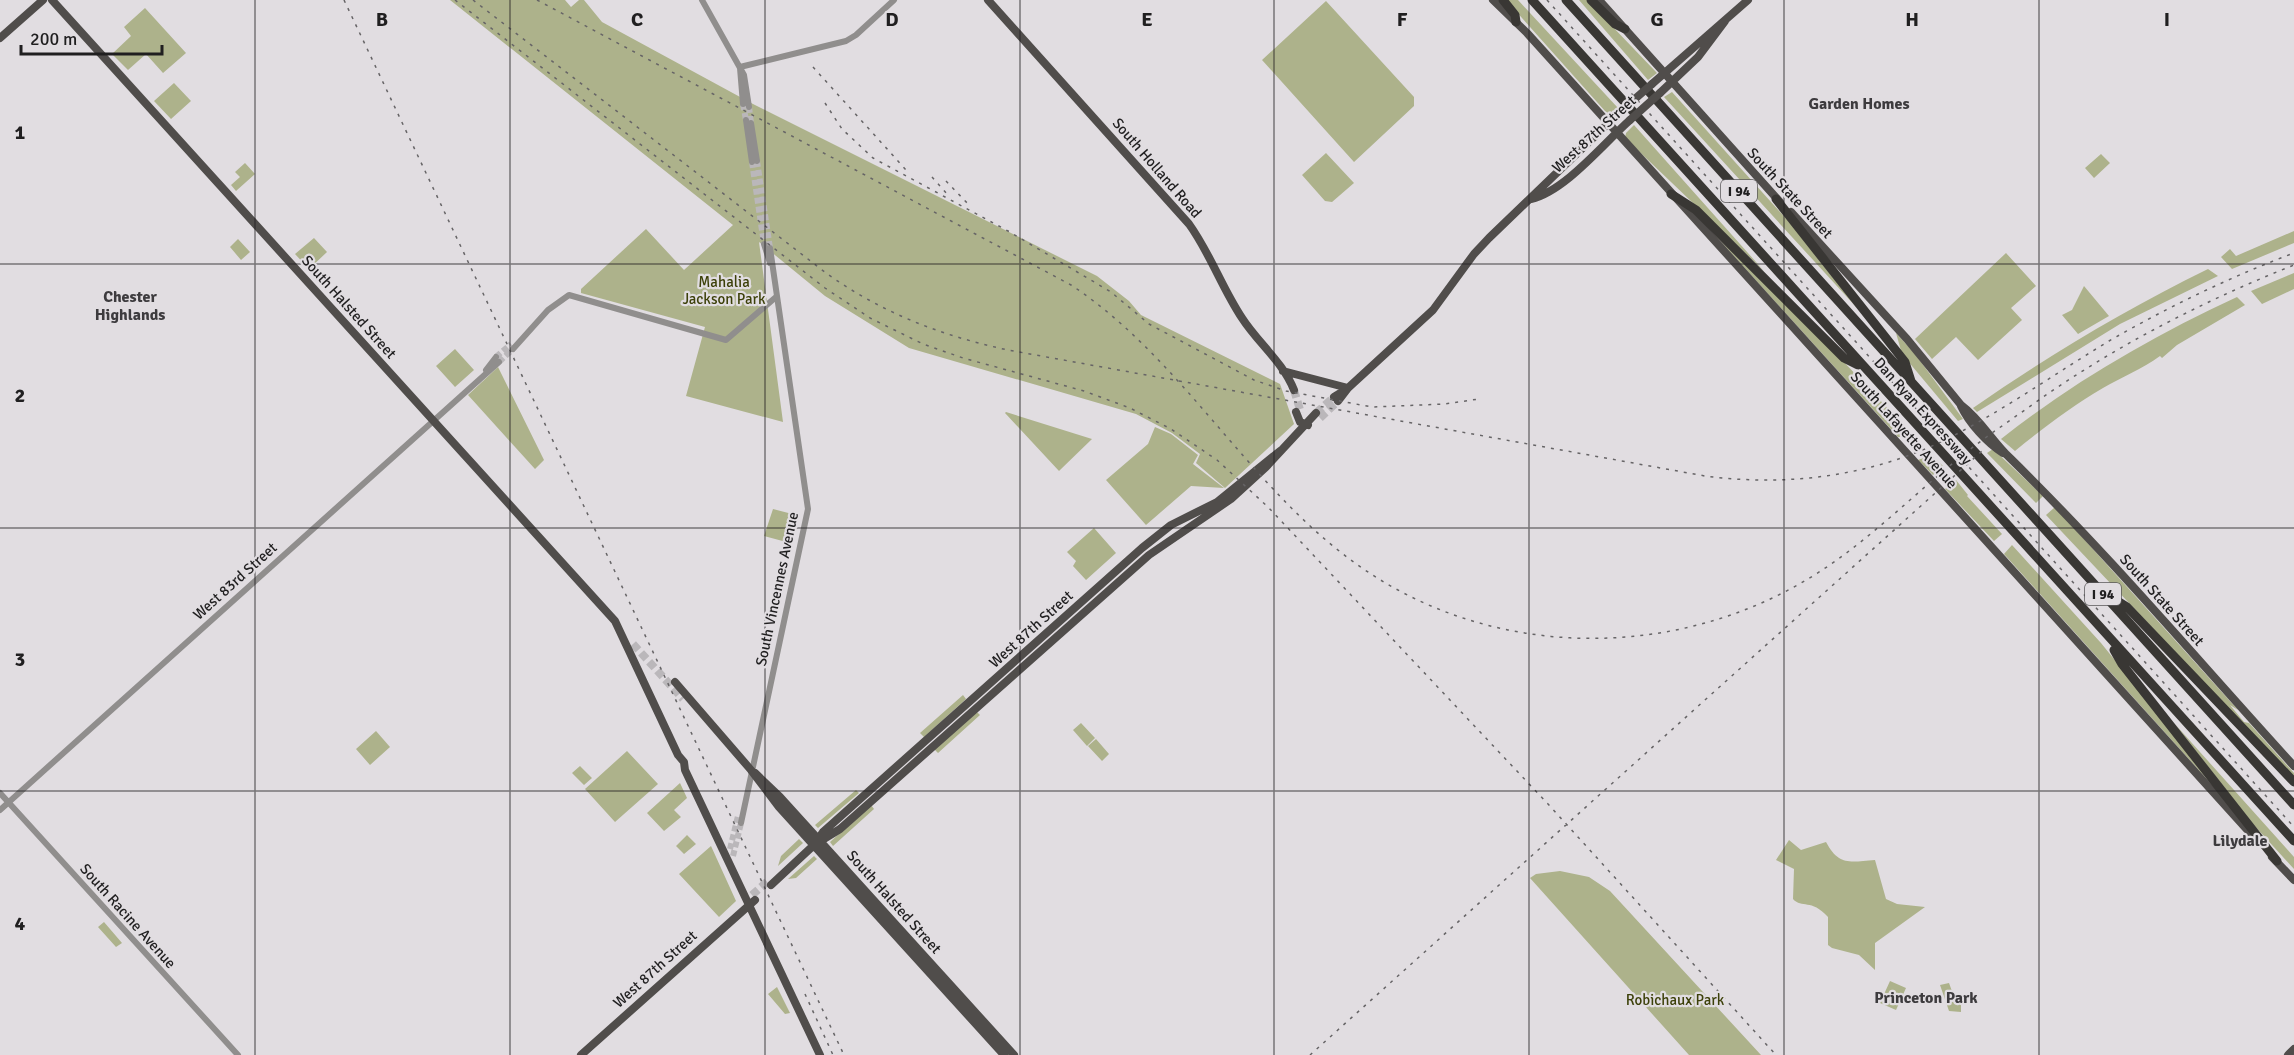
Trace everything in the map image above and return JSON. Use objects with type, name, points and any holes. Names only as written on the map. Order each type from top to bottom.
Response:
[{"type":"highway","points":[[1503,0],[1515,15],[1516,22]]},
{"type":"highway","name":"Dan Ryan Expressway","points":[[1532,0],[2107,638],[2294,841]]},
{"type":"highway","name":"Dan Ryan Expressway","points":[[1566,0],[2294,805]]},
{"type":"highway","points":[[1591,0],[1615,24],[1625,29]]},
{"type":"highway","points":[[1671,194],[1696,210],[1844,358],[1866,369]]},
{"type":"highway","points":[[1776,199],[1905,362],[1911,383]]},
{"type":"highway","points":[[2099,590],[2127,607],[2294,782]]},
{"type":"highway","points":[[2107,638],[2122,664],[2277,861]]},
{"type":"main road","points":[[0,39],[43,0]]},
{"type":"main road","name":"South Halsted Street","points":[[52,0],[615,621],[628,639],[678,755],[684,762],[685,770],[752,900]]},
{"type":"main road","name":"South Holland Road","points":[[988,0],[1182,216],[1203,246],[1241,318],[1283,371],[1291,390]]},
{"type":"main road","name":"South Lafayette Avenue","points":[[1493,0],[1516,22],[2294,880]]},
{"type":"main road","name":"South State Street","points":[[1599,0],[1776,199],[1907,339],[1961,405],[1966,415],[1995,448],[2007,455],[2048,494],[2294,766]]},
{"type":"main road","points":[[1726,20],[1748,0]]},
{"type":"main road","name":"West 87th Street","points":[[1336,399],[1433,310],[1474,254],[1531,200],[1534,193],[1715,26],[1726,20]]},
{"type":"main road","name":"West 87th Street","points":[[1531,200],[1544,196],[1565,180],[1660,93],[1698,57],[1720,31],[1726,20]]},
{"type":"main road","points":[[1283,371],[1348,388]]},
{"type":"main road","points":[[1299,412],[1308,425]]},
{"type":"main road","name":"West 87th Street","points":[[770,883],[818,842],[838,818],[1150,541],[1171,525],[1217,502],[1280,451],[1318,416]]},
{"type":"main road","name":"South Halsted Street","points":[[675,682],[686,701],[751,770],[761,777],[1004,1055]]},
{"type":"main road","name":"South Halsted Street","points":[[818,842],[1014,1055]]},
{"type":"main road","points":[[752,900],[819,1055]]},
{"type":"main road","name":"West 87th Street","points":[[581,1055],[752,900]]},
{"type":"main road","points":[[2288,1055],[2294,1050]]},
{"type":"street","points":[[702,0],[740,67],[746,106]]},
{"type":"street","points":[[740,67],[846,41],[856,35],[894,0]]},
{"type":"street","points":[[748,122],[754,161]]},
{"type":"street","name":"South Vincennes Avenue","points":[[740,819],[808,509],[767,246]]},
{"type":"street","points":[[512,347],[548,310],[569,295],[726,340],[776,297]]},
{"type":"street","name":"West 83rd Street","points":[[0,810],[497,359]]},
{"type":"street","name":"South Racine Avenue","points":[[0,793],[238,1055]]},
{"type":"street","points":[[730,849],[731,859]]},
{"type":"green space","name":"Mahalia Jackson Park","points":[[450,0],[565,0],[571,7],[579,0],[584,0],[602,22],[753,104],[1097,276],[1129,301],[1141,315],[1280,384],[1294,424],[1225,488],[1196,463],[1200,454],[1172,433],[1136,414],[909,348],[825,296],[759,242],[783,422],[686,396],[705,327],[581,293],[581,289],[646,229],[684,270],[733,225]]},
{"type":"green space","points":[[1506,0],[1518,0],[1618,108],[1611,115],[1605,111]]},
{"type":"green space","points":[[1579,0],[1587,0],[1657,73],[1648,80]]},
{"type":"green space","points":[[1326,1],[1414,97],[1414,106],[1354,162],[1262,60]]},
{"type":"green space","points":[[145,8],[186,53],[163,73],[146,54],[128,70],[112,54],[131,36],[124,27]]},
{"type":"green space","points":[[174,83],[191,101],[171,119],[154,101]]},
{"type":"green space","points":[[1672,92],[1790,223],[1857,308],[1664,97]]},
{"type":"green space","points":[[1634,125],[1764,271],[1625,138],[1626,133]]},
{"type":"green space","points":[[1326,153],[1354,183],[1332,202],[1325,201],[1302,175]]},
{"type":"green space","points":[[2101,154],[2110,163],[2094,178],[2085,168]]},
{"type":"green space","points":[[245,163],[255,174],[236,191],[231,185],[240,177],[235,172]]},
{"type":"green space","points":[[2294,231],[2294,243],[2232,269],[2221,257],[2230,249],[2236,256]]},
{"type":"green space","points":[[1712,232],[1842,360],[1914,436],[1898,437]]},
{"type":"green space","points":[[314,238],[327,252],[309,269],[295,254]]},
{"type":"green space","points":[[238,239],[250,252],[241,260],[230,247]]},
{"type":"green space","points":[[2006,253],[2036,286],[2011,308],[2022,320],[1978,360],[1956,337],[1932,359],[1915,339]]},
{"type":"green space","points":[[2208,269],[2218,276],[2120,324],[1977,412],[1973,408],[2088,334]]},
{"type":"green space","points":[[2294,273],[2294,289],[2262,304],[2251,291]]},
{"type":"green space","points":[[2084,286],[2109,316],[2078,334],[2062,315],[2072,310]]},
{"type":"green space","points":[[2237,297],[2245,305],[2177,345],[2162,358],[2160,356],[2091,395],[2015,451],[2001,439],[2056,398],[2114,361]]},
{"type":"green space","points":[[1896,333],[1915,354],[1963,419],[1958,421],[1902,354]]},
{"type":"green space","points":[[455,349],[474,370],[455,387],[436,366]]},
{"type":"green space","points":[[498,367],[544,460],[535,469],[468,395]]},
{"type":"green space","points":[[1006,412],[1092,439],[1059,471]]},
{"type":"green space","points":[[1155,427],[1171,434],[1198,455],[1193,464],[1224,488],[1191,486],[1146,525],[1106,480],[1148,444]]},
{"type":"green space","points":[[1993,449],[2043,496],[2036,503],[1987,453]]},
{"type":"green space","points":[[1931,455],[1943,466],[1933,475],[1918,460]]},
{"type":"green space","points":[[1956,480],[1967,496],[2002,534],[1994,541],[1945,489]]},
{"type":"green space","points":[[2055,507],[2238,710],[2230,705],[2244,722],[2249,723],[2294,773],[2294,778],[2046,515]]},
{"type":"green space","points":[[773,509],[796,515],[790,543],[764,536]]},
{"type":"green space","points":[[1094,528],[1116,553],[1086,580],[1073,566],[1076,561],[1067,552]]},
{"type":"green space","points":[[2012,545],[2101,643],[2241,817],[2004,554]]},
{"type":"green space","points":[[963,695],[966,699],[924,737],[920,733]]},
{"type":"green space","points":[[977,712],[980,715],[938,753],[934,749]]},
{"type":"green space","points":[[1081,723],[1095,738],[1087,746],[1073,730]]},
{"type":"green space","points":[[2174,723],[2294,857],[2294,869],[2252,823]]},
{"type":"green space","points":[[376,731],[390,747],[370,765],[356,749]]},
{"type":"green space","points":[[1096,739],[1109,754],[1102,761],[1088,746]]},
{"type":"green space","points":[[627,751],[658,784],[615,822],[585,789]]},
{"type":"green space","points":[[580,766],[592,778],[584,785],[572,773]]},
{"type":"green space","points":[[680,783],[687,798],[674,810],[681,817],[664,831],[647,813]]},
{"type":"green space","points":[[856,790],[859,793],[818,828],[815,825]]},
{"type":"green space","points":[[871,805],[874,809],[833,846],[830,842]]},
{"type":"green space","points":[[687,835],[696,844],[684,854],[676,846]]},
{"type":"green space","points":[[799,839],[803,843],[778,866],[781,856]]},
{"type":"green space","points":[[1789,840],[1801,850],[1826,842],[1835,855],[1846,861],[1875,860],[1886,899],[1897,904],[1925,907],[1875,943],[1875,970],[1859,955],[1828,945],[1828,917],[1817,908],[1793,899],[1794,869],[1776,860]]},
{"type":"green space","points":[[711,846],[736,901],[719,917],[679,874]]},
{"type":"green space","points":[[814,856],[817,859],[796,878],[788,879]]},
{"type":"green space","name":"Robichaux Park","points":[[1560,871],[1589,877],[1610,891],[1761,1055],[1689,1055],[1530,878],[1536,874]]},
{"type":"green space","points":[[104,922],[122,943],[116,947],[98,927]]},
{"type":"green space","points":[[1890,981],[1906,988],[1896,1010],[1880,1003]]},
{"type":"green space","points":[[1949,983],[1953,994],[1961,996],[1961,1012],[1949,1011],[1940,985]]},
{"type":"green space","points":[[777,987],[790,1013],[785,1014],[768,994]]},
{"type":"tunnel","points":[[743,104],[746,120]]},
{"type":"tunnel","points":[[749,107],[751,123]]},
{"type":"tunnel","points":[[757,161],[770,248]]},
{"type":"tunnel","points":[[752,162],[764,244]]},
{"type":"tunnel","points":[[496,357],[511,344]]},
{"type":"tunnel","points":[[499,362],[513,349]]},
{"type":"tunnel","points":[[1294,390],[1301,413]]},
{"type":"tunnel","points":[[1316,413],[1334,397]]},
{"type":"tunnel","points":[[1320,418],[1338,401]]},
{"type":"tunnel","points":[[633,644],[683,699]]},
{"type":"tunnel","points":[[730,849],[738,816]]},
{"type":"tunnel","points":[[733,856],[741,823]]},
{"type":"tunnel","points":[[752,895],[769,880]]},
{"type":"railway","points":[[344,0],[844,1055]]},
{"type":"railway","points":[[455,0],[825,288],[870,318],[923,344],[963,358],[1084,391],[1130,408],[1171,429],[1217,460],[1268,507],[1548,804],[1776,1055]]},
{"type":"railway","points":[[473,0],[826,273],[869,300],[936,330],[1008,350],[1705,476],[1736,479],[1799,479],[1861,470],[1891,462],[1949,438],[1990,416],[2109,341],[2154,316],[2223,282],[2294,253]]},
{"type":"railway","points":[[537,0],[1071,285],[1112,316],[1149,351],[1185,388],[1287,504],[1324,539],[1365,570],[1417,600],[1473,621],[1531,634],[1590,638],[1649,635],[1707,622],[1763,602],[1816,574],[1835,561],[1871,534],[1975,445],[2060,385],[2157,328],[2225,294],[2294,265]]},
{"type":"railway","points":[[1547,0],[2294,827]]},
{"type":"railway","points":[[813,67],[907,171]]},
{"type":"railway","points":[[825,103],[842,129],[873,158],[1008,231],[1111,292],[1149,324],[1254,380],[1286,391],[1372,407],[1444,404],[1479,399]]},
{"type":"railway","points":[[932,177],[948,195]]},
{"type":"railway","points":[[946,181],[971,207]]},
{"type":"railway","points":[[1310,1055],[1982,451]]},
{"type":"railway","points":[[805,994],[833,1055]]},
{"type":"district","name":"Garden Homes","points":[[1859,103]]},
{"type":"district","name":"Chester Highlands","points":[[130,305]]},
{"type":"district","name":"Lilydale","points":[[2240,840]]},
{"type":"district","name":"Princeton Park","points":[[1926,997]]}]
